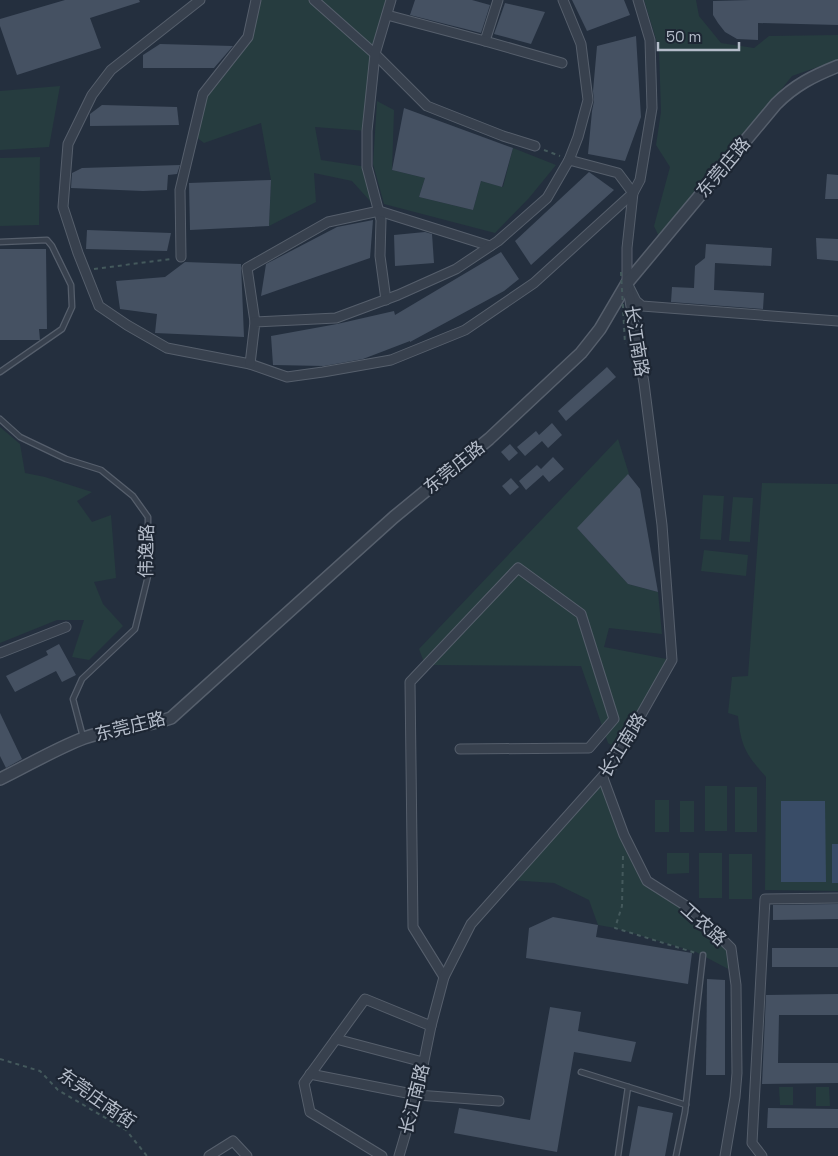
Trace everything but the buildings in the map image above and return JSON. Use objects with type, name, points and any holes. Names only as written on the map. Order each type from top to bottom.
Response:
[{"type":"street","points":[[200,0],[111,70],[92,95],[68,144],[63,206],[84,270],[99,306],[126,326],[167,348],[250,364],[287,376],[323,372],[390,360],[465,330],[534,283],[633,194],[618,173],[569,160]]},
{"type":"street","points":[[181,257],[180,190],[203,94],[248,37],[256,0]]},
{"type":"street","points":[[314,0],[375,54],[427,106],[503,136],[535,146]]},
{"type":"street","points":[[386,300],[380,256],[381,220],[367,167],[367,131],[375,54],[391,0]]},
{"type":"street","points":[[485,40],[497,0]]},
{"type":"street","points":[[255,322],[336,318],[386,300],[456,269],[490,246],[547,198],[569,160],[578,137],[588,100],[581,44],[562,0]]},
{"type":"street","name":"长江南路","points":[[399,1156],[416,1095],[444,978],[471,924],[603,778],[612,766],[672,660],[662,525],[644,383],[627,283],[626,248],[633,194],[640,180],[652,108],[650,40],[638,0]]},
{"type":"street","points":[[387,14],[562,63]]},
{"type":"street","name":"东莞庄路","points":[[0,779],[83,738],[109,731],[154,724],[171,718],[394,517],[488,439],[561,373],[581,353],[596,334],[627,283],[776,104],[787,92],[803,81],[838,66]]},
{"type":"street","points":[[250,364],[255,322],[247,268],[328,222],[379,211],[490,246]]},
{"type":"street","points":[[627,283],[636,301],[642,306],[838,321]]},
{"type":"street","points":[[444,978],[413,927],[410,682],[518,568],[581,614],[614,719],[589,748],[460,749]]},
{"type":"street","points":[[0,653],[66,627]]},
{"type":"street","name":"工农路","points":[[603,778],[624,834],[647,882],[691,909],[731,948],[736,985],[737,1073],[725,1156]]},
{"type":"street","points":[[762,1156],[752,1143],[765,899],[838,898]]},
{"type":"street","points":[[382,1156],[310,1112],[304,1083],[365,999],[431,1026]]},
{"type":"street","points":[[336,1040],[424,1062]]},
{"type":"street","points":[[310,1074],[416,1095],[499,1101]]},
{"type":"street","points":[[209,1156],[234,1141],[247,1156]]},
{"type":"lane","points":[[0,242],[47,240],[52,246],[71,285],[72,307],[62,329],[0,372]]},
{"type":"lane","name":"伟逸路","points":[[0,419],[20,437],[66,459],[102,470],[133,496],[148,517],[148,576],[136,629],[82,679],[73,699],[83,738]]},
{"type":"lane","points":[[676,1156],[686,1105],[703,955]]},
{"type":"lane","points":[[582,1072],[686,1105]]},
{"type":"lane","points":[[618,1156],[628,1087]]},
{"type":"path","points":[[535,146],[569,160]]},
{"type":"path","points":[[84,270],[181,257]]},
{"type":"path","points":[[621,272],[625,344]]},
{"type":"path","points":[[623,852],[622,906],[615,928],[703,955]]},
{"type":"path","name":"东莞庄南街","points":[[0,1059],[40,1071],[58,1090],[126,1130],[147,1156]]},
{"type":"green space","points":[[257,0],[391,0],[375,54],[367,131],[315,127],[321,160],[367,167],[379,211],[352,181],[314,173],[316,202],[269,226],[271,180],[261,123],[204,143],[192,134],[203,94],[248,37]]},
{"type":"green space","points":[[644,0],[696,0],[699,16],[721,43],[754,48],[769,36],[838,35],[838,60],[792,76],[661,241],[654,226],[670,167],[656,145],[661,112],[659,49]]},
{"type":"green space","points":[[60,86],[49,147],[0,150],[0,91]]},
{"type":"green space","points":[[377,101],[394,110],[392,170],[425,178],[419,197],[473,210],[481,181],[503,187],[513,148],[556,165],[529,198],[495,233],[384,204],[373,164]]},
{"type":"green space","points":[[40,157],[39,225],[0,226],[0,158]]},
{"type":"green space","points":[[0,427],[20,444],[25,473],[45,477],[92,492],[77,501],[92,522],[111,515],[116,578],[94,582],[103,604],[123,626],[89,660],[72,657],[84,620],[57,620],[0,643]]},
{"type":"green space","points":[[618,439],[629,474],[578,529],[628,584],[658,592],[662,634],[609,628],[604,647],[672,660],[621,751],[608,743],[581,666],[425,665],[419,649]]},
{"type":"green space","points":[[762,483],[838,484],[838,891],[765,890],[766,777],[746,750],[738,716],[728,713],[732,677],[748,676]]},
{"type":"green space","points":[[703,495],[724,496],[721,540],[700,539]]},
{"type":"green space","points":[[733,497],[753,498],[750,542],[729,541]]},
{"type":"green space","points":[[704,550],[748,555],[746,576],[701,571]]},
{"type":"green space","points":[[603,778],[647,881],[691,909],[731,948],[734,972],[696,952],[615,928],[598,925],[589,900],[554,883],[510,880]]},
{"type":"green space","points":[[705,786],[727,786],[727,831],[705,831]]},
{"type":"green space","points":[[735,787],[757,787],[757,832],[735,832]]},
{"type":"green space","points":[[655,800],[669,800],[669,832],[655,832]]},
{"type":"green space","points":[[680,801],[694,801],[694,832],[680,832]]},
{"type":"green space","points":[[667,853],[689,853],[689,873],[667,874]]},
{"type":"green space","points":[[699,853],[722,853],[722,898],[699,898]]},
{"type":"green space","points":[[729,854],[752,854],[752,899],[729,899]]},
{"type":"green space","points":[[779,1087],[793,1087],[793,1105],[780,1105]]},
{"type":"green space","points":[[816,1087],[829,1087],[830,1106],[816,1106]]},
{"type":"water","points":[[781,801],[825,801],[826,882],[781,882]]},
{"type":"water","points":[[832,844],[838,844],[838,883],[832,883]]}]
